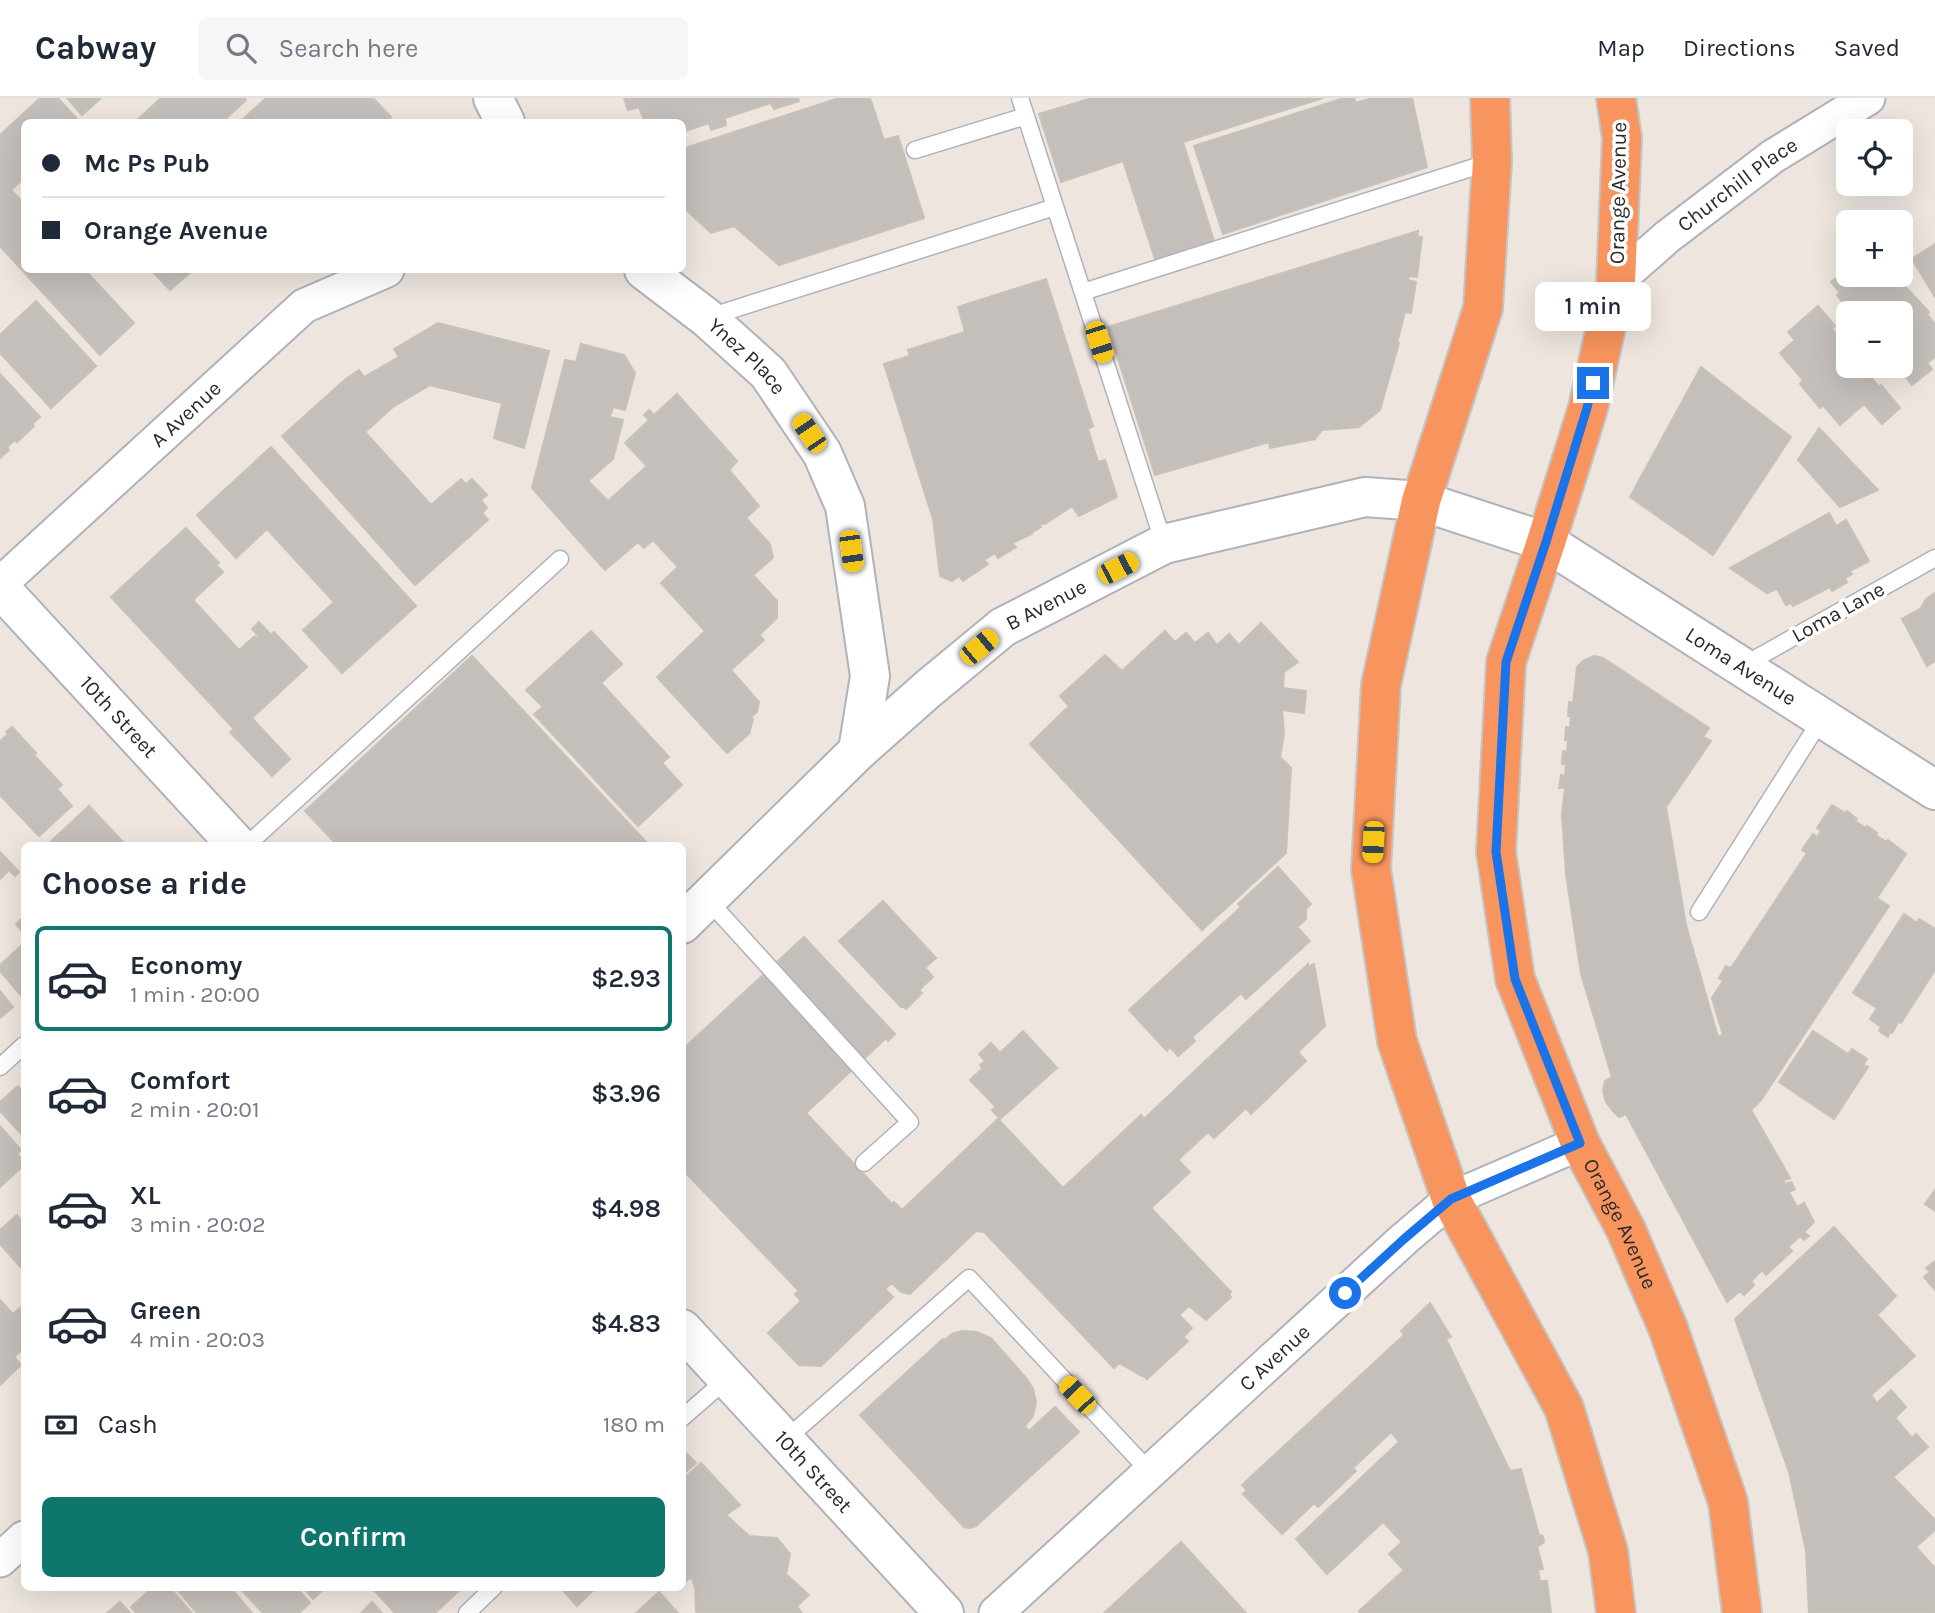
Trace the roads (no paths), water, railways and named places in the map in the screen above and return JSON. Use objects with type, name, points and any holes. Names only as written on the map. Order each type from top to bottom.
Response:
[{"type":"highway","points":[[1490,98],[1492,161],[1483,308],[1421,501],[1381,685],[1371,869],[1397,1041],[1451,1199],[1564,1408],[1608,1551],[1616,1613]]},
{"type":"highway","name":"Orange Avenue","points":[[1616,98],[1622,138],[1616,282],[1587,408],[1506,662],[1496,852],[1515,979],[1580,1143],[1626,1230],[1668,1328],[1728,1502],[1742,1613]]},
{"type":"street","points":[[494,98],[504,119]]},
{"type":"street","name":"Churchill Place","points":[[1616,282],[1667,237],[1772,157],[1868,98]]},
{"type":"street","name":"A Avenue","points":[[0,586],[304,306],[380,273]]},
{"type":"street","name":"Ynez Place","points":[[648,273],[707,318],[768,373],[822,453],[845,506],[870,676],[858,751]]},
{"type":"street","name":"B Avenue","points":[[695,912],[858,751],[1003,627],[1164,544],[1364,497],[1421,501],[1546,542]]},
{"type":"street","name":"Loma Avenue","points":[[1546,542],[1935,790]]},
{"type":"street","name":"10th Street","points":[[0,586],[234,842]]},
{"type":"street","name":"C Avenue","points":[[996,1613],[1451,1199],[1580,1143]]},
{"type":"street","name":"10th Street","points":[[686,1333],[944,1613]]},
{"type":"street","points":[[0,1560],[21,1541]]},
{"type":"lane","points":[[1020,98],[1164,544]]},
{"type":"lane","points":[[915,150],[1026,116]]},
{"type":"lane","points":[[1083,292],[1492,161]]},
{"type":"lane","points":[[707,318],[1055,207]]},
{"type":"lane","name":"Loma Lane","points":[[1742,666],[1935,558]]},
{"type":"lane","points":[[250,842],[560,559]]},
{"type":"lane","points":[[1699,912],[1822,718]]},
{"type":"lane","points":[[695,912],[910,1122],[864,1163]]},
{"type":"lane","points":[[0,1067],[21,1048]]},
{"type":"lane","points":[[785,1440],[969,1278],[1150,1472]]},
{"type":"lane","points":[[686,1415],[728,1378]]},
{"type":"lane","points":[[467,1613],[490,1591]]}]
